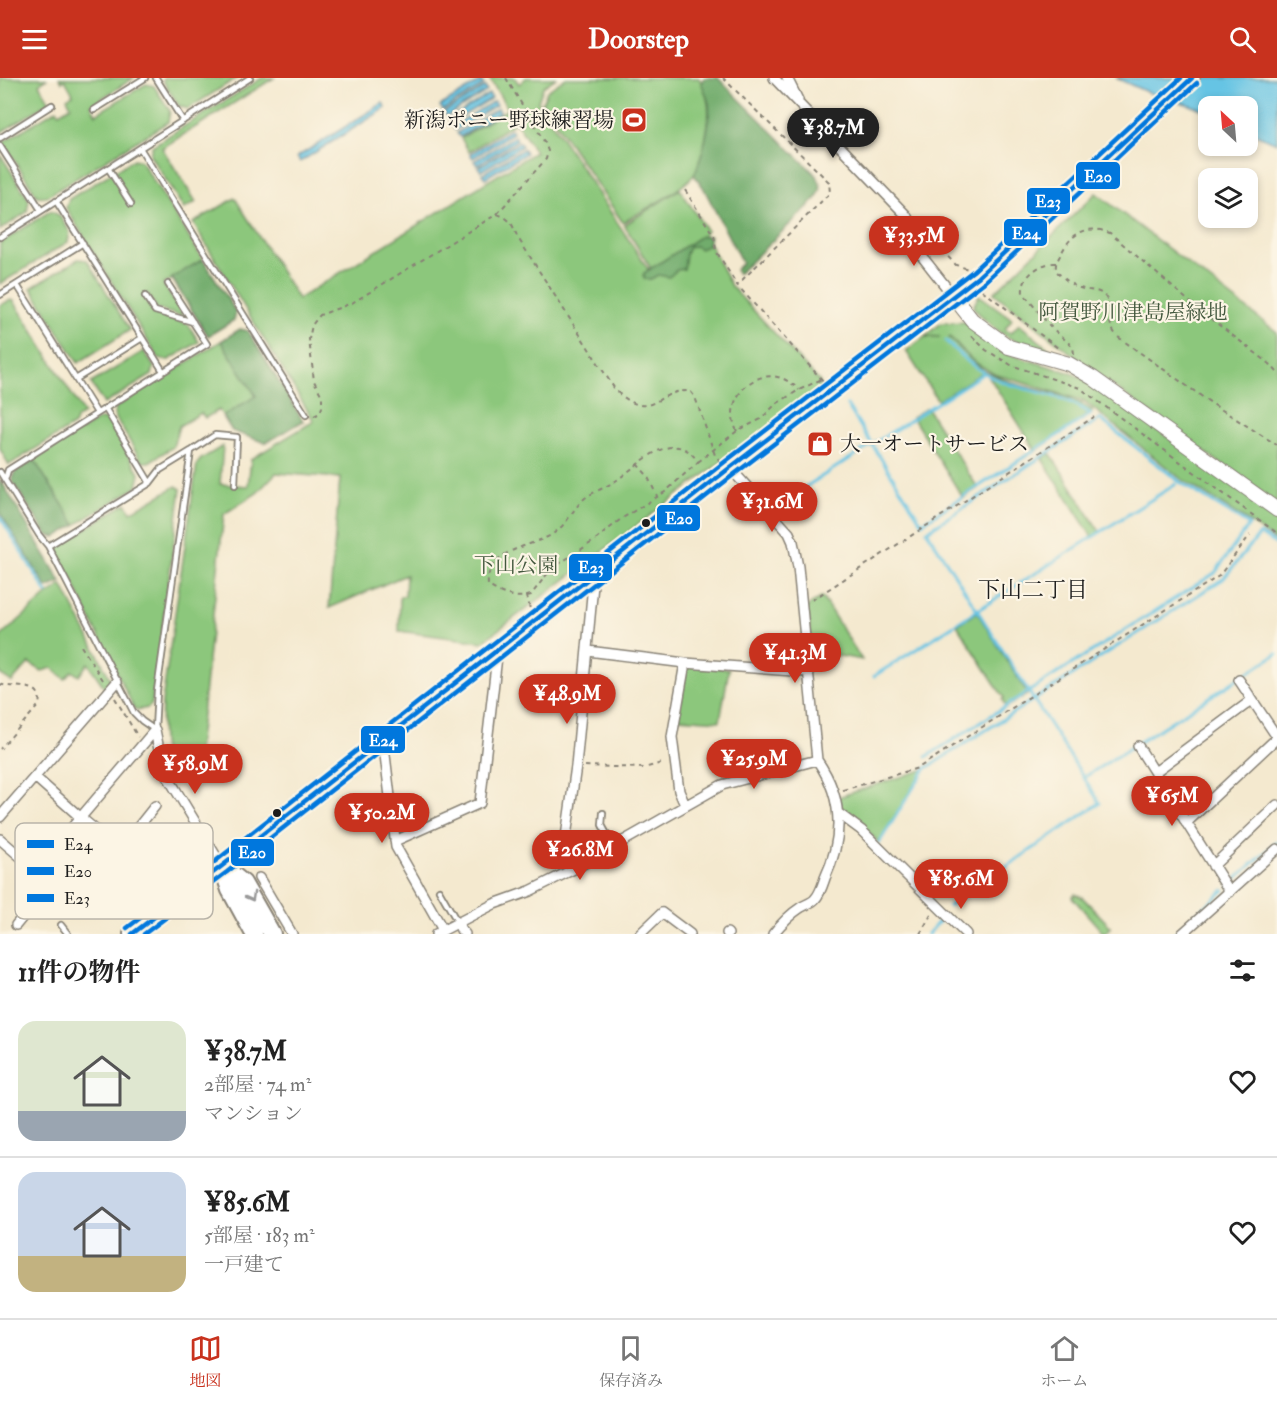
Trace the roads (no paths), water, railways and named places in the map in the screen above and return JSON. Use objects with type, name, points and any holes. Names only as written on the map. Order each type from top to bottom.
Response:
[{"type":"highway","points":[[213,873],[222,866]]},
{"type":"highway","points":[[222,866],[230,890],[254,934]]},
{"type":"highway","points":[[222,866],[243,883],[272,934]]},
{"type":"highway","points":[[132,934],[152,919]]},
{"type":"main road","points":[[222,866],[728,469],[826,385],[954,297],[1192,78]]},
{"type":"street","points":[[774,78],[906,215],[912,226],[913,244],[972,320],[1009,347],[1077,365],[1277,510]]},
{"type":"street","points":[[787,78],[801,106]]},
{"type":"street","points":[[728,469],[789,533],[797,560],[816,760],[823,769],[838,813],[838,840],[830,868],[816,898],[798,909],[773,934]]},
{"type":"street","points":[[576,868],[565,844],[576,766],[594,574]]},
{"type":"street","points":[[394,840],[480,803],[498,648]]},
{"type":"street","points":[[588,651],[685,663],[807,672]]},
{"type":"street","points":[[685,663],[672,737],[679,791],[685,805]]},
{"type":"street","points":[[1185,823],[1277,737],[1239,680]]},
{"type":"street","points":[[0,817],[117,682]]},
{"type":"street","points":[[1155,772],[1252,700]]},
{"type":"street","points":[[75,823],[155,730]]},
{"type":"street","points":[[155,730],[163,769],[196,823]]},
{"type":"street","points":[[383,738],[396,847],[439,932],[494,904],[530,891],[576,868],[722,785],[816,760]]},
{"type":"street","points":[[1138,746],[1230,892]]},
{"type":"street","points":[[35,777],[87,823]]},
{"type":"street","points":[[1213,866],[1277,805]]},
{"type":"street","points":[[141,823],[155,806]]},
{"type":"street","points":[[838,813],[861,830],[966,934]]},
{"type":"street","points":[[2,845],[15,855]]},
{"type":"street","points":[[1182,934],[1277,849]]},
{"type":"street","points":[[213,851],[222,866]]},
{"type":"street","points":[[259,878],[292,934]]},
{"type":"street","points":[[640,934],[662,913],[690,934]]},
{"type":"street","points":[[16,925],[21,919]]},
{"type":"street","points":[[458,923],[460,930],[465,934]]},
{"type":"lane","points":[[94,110],[145,78]]},
{"type":"lane","points":[[156,78],[183,120]]},
{"type":"lane","points":[[0,237],[250,78]]},
{"type":"lane","points":[[0,138],[52,105]]},
{"type":"lane","points":[[0,146],[41,210]]},
{"type":"lane","points":[[140,148],[306,415]]},
{"type":"lane","points":[[108,168],[131,204]]},
{"type":"lane","points":[[56,201],[163,372]]},
{"type":"lane","points":[[0,295],[83,243]]},
{"type":"lane","points":[[5,480],[8,470],[207,344],[168,284]]},
{"type":"lane","points":[[16,285],[97,413]]},
{"type":"lane","points":[[145,296],[155,311],[193,322]]},
{"type":"lane","points":[[76,379],[142,338]]},
{"type":"lane","points":[[105,408],[150,483]]},
{"type":"lane","points":[[48,546],[150,483],[159,470],[215,435],[237,437],[235,485]]},
{"type":"lane","points":[[0,472],[48,546],[135,713],[142,722],[155,730],[157,691],[191,451]]},
{"type":"lane","points":[[603,813],[602,825],[613,845]]},
{"type":"lane","points":[[440,890],[458,923]]},
{"type":"lane","points":[[61,925],[68,934]]},
{"type":"water","points":[[1116,78],[1277,78],[1277,143],[1258,135],[1258,96],[1198,96],[1198,108],[1149,93]]},
{"type":"water","points":[[481,81],[484,85],[443,110],[440,106]]},
{"type":"water","points":[[485,87],[487,91],[447,116],[444,112]]},
{"type":"water","points":[[489,94],[492,98],[451,123],[449,119]]},
{"type":"water","points":[[494,101],[496,105],[455,130],[453,126]]},
{"type":"water","points":[[383,103],[386,108],[300,162],[297,157]]},
{"type":"water","points":[[498,108],[500,112],[460,137],[457,133]]},
{"type":"water","points":[[511,129],[513,133],[473,158],[470,154]]},
{"type":"water","points":[[515,136],[517,140],[477,165],[474,161]]},
{"type":"water","points":[[519,142],[522,146],[481,171],[478,167]]},
{"type":"water","points":[[523,149],[526,153],[485,178],[482,174]]},
{"type":"waterway","points":[[847,405],[922,523],[1091,414],[1063,399],[993,378],[968,362],[946,341]]},
{"type":"waterway","points":[[774,507],[984,373]]},
{"type":"waterway","points":[[926,757],[1215,573],[1249,525],[1180,482],[1100,419],[927,531],[1029,692],[1034,700],[1100,803],[949,906]]},
{"type":"waterway","points":[[874,676],[1176,484]]},
{"type":"waterway","points":[[0,517],[47,593]]},
{"type":"waterway","points":[[879,843],[925,769],[1223,579],[1260,534],[1277,545]]},
{"type":"waterway","points":[[1083,778],[1277,654]]},
{"type":"waterway","points":[[1229,885],[1277,842]]},
{"type":"waterway","points":[[1174,934],[1224,890]]},
{"type":"waterway","points":[[928,934],[942,918]]},
{"type":"place","name":"新潟ポニー野球練習場","points":[[634,120]]},
{"type":"place","name":"大一オートサービス","points":[[820,444]]},
{"type":"district","name":"下山二丁目","points":[[1033,589]]},
{"type":"park label","name":"阿賀野川津島屋緑地","points":[[1133,312]]},
{"type":"park label","name":"下山公園","points":[[516,565]]}]
